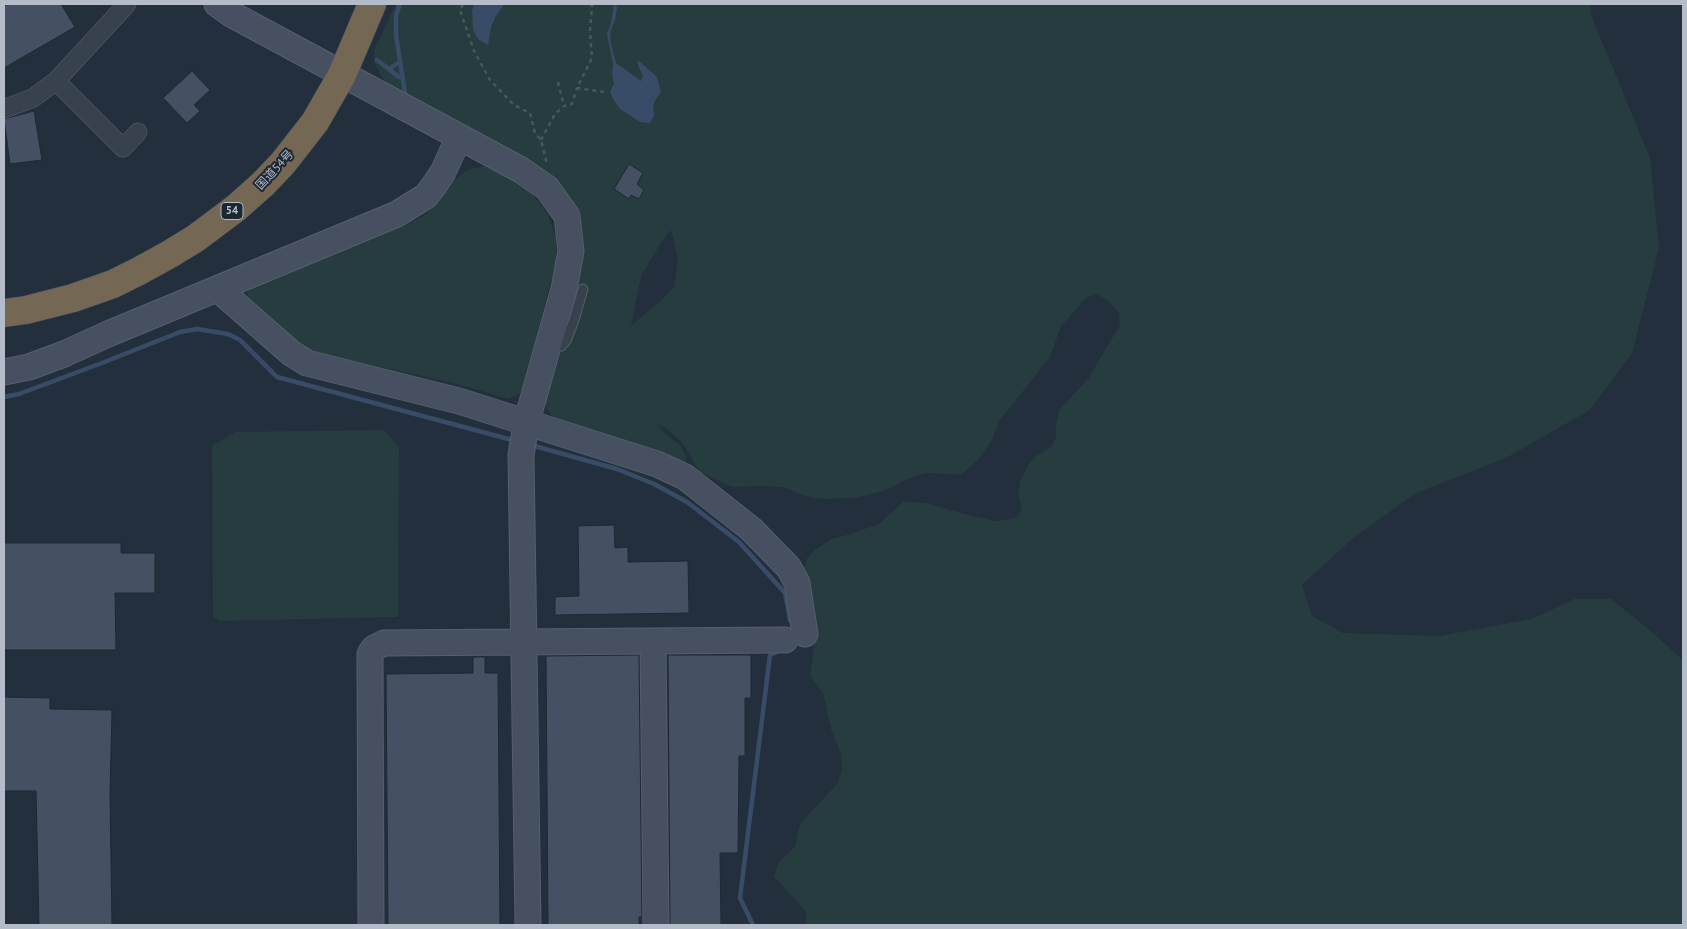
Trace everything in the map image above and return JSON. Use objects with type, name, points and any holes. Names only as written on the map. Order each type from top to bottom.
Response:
[{"type":"highway","name":"国道54号","points":[[4,313],[26,310],[73,298],[113,284],[139,272],[196,238],[263,184],[283,163],[315,122],[342,75],[372,4]]},
{"type":"street","points":[[4,109],[34,98],[56,81],[127,4]]},
{"type":"street","points":[[217,4],[231,14],[342,75],[521,170],[547,188],[567,216],[571,251],[564,288],[526,424],[521,455],[528,925]]},
{"type":"street","points":[[56,81],[123,148],[138,132]]},
{"type":"street","points":[[4,372],[29,367],[64,354],[385,220],[426,196],[442,172],[458,137]]},
{"type":"street","points":[[218,289],[291,353],[307,363],[460,401],[526,424],[657,464],[684,477],[752,529],[789,568],[797,583],[795,637],[653,641],[384,643],[371,650],[371,925]]},
{"type":"street","points":[[653,641],[656,925]]},
{"type":"lane","points":[[548,344],[561,346],[566,341],[583,289]]},
{"type":"path","points":[[463,4],[460,10],[474,51],[490,80],[514,105],[530,113],[535,133],[541,140],[549,170]]},
{"type":"path","points":[[541,140],[555,114],[564,106],[572,104],[577,88],[592,58],[590,31],[592,6],[590,4]]},
{"type":"path","points":[[558,82],[564,106]]},
{"type":"path","points":[[577,88],[604,92]]},
{"type":"green space","points":[[396,4],[1590,4],[1591,15],[1650,158],[1659,248],[1632,353],[1590,410],[1506,458],[1416,493],[1352,539],[1302,585],[1312,616],[1343,633],[1439,636],[1532,619],[1574,599],[1611,599],[1683,660],[1683,925],[806,925],[806,911],[774,877],[778,863],[795,847],[800,824],[837,784],[842,771],[841,754],[831,729],[823,693],[810,675],[816,637],[803,573],[806,560],[815,550],[831,539],[879,524],[903,502],[926,503],[997,521],[1016,518],[1022,508],[1018,495],[1020,481],[1029,464],[1036,456],[1050,448],[1056,438],[1059,410],[1088,379],[1120,325],[1119,313],[1110,302],[1097,294],[1086,298],[1061,326],[1050,357],[1000,420],[992,439],[979,459],[961,475],[926,473],[907,479],[884,491],[854,498],[821,499],[801,495],[784,487],[732,487],[699,472],[683,443],[666,428],[657,424],[666,435],[680,445],[686,458],[684,467],[558,420],[552,416],[544,404],[571,210],[454,124],[387,83],[374,62],[374,50]],"holes":[[[671,230],[678,259],[674,287],[631,326],[641,276],[662,241]]]},
{"type":"green space","points":[[485,166],[522,185],[532,193],[548,215],[557,241],[556,261],[524,387],[519,394],[508,399],[454,383],[321,354],[306,348],[250,303],[247,296],[251,287],[410,223],[425,215],[436,205],[449,185],[467,170]]},
{"type":"green space","points":[[384,430],[399,447],[398,617],[220,621],[213,617],[212,446],[235,432]]},
{"type":"water","points":[[474,4],[504,4],[491,27],[488,45],[478,39],[473,30],[472,11]]},
{"type":"water","points":[[614,4],[616,4],[617,8],[610,32],[616,63],[641,81],[643,76],[637,63],[639,61],[657,77],[661,92],[653,105],[654,115],[650,123],[640,122],[620,109],[610,92],[614,84],[613,64],[607,34]]},
{"type":"building","points":[[8,4],[61,4],[75,27],[4,68],[4,6]]},
{"type":"building","points":[[192,71],[210,90],[194,105],[200,111],[187,123],[163,98]]},
{"type":"building","points":[[34,111],[42,160],[10,164],[4,119]]},
{"type":"building","points":[[629,164],[643,173],[637,184],[644,190],[639,199],[631,195],[629,199],[614,189]]},
{"type":"building","points":[[614,525],[615,548],[628,547],[628,562],[688,561],[689,613],[555,615],[555,597],[579,596],[578,526]]},
{"type":"building","points":[[4,543],[121,543],[121,553],[155,553],[155,593],[115,593],[116,650],[4,650]]},
{"type":"building","points":[[639,655],[642,917],[639,917],[639,925],[548,925],[546,656]]},
{"type":"building","points":[[668,655],[751,655],[751,698],[745,698],[745,756],[739,756],[738,853],[720,853],[721,925],[670,925]]},
{"type":"building","points":[[473,657],[485,657],[485,673],[498,673],[500,925],[388,925],[386,674],[473,673]]},
{"type":"building","points":[[4,697],[50,698],[50,709],[112,710],[110,793],[112,925],[39,925],[36,791],[4,791]]},
{"type":"waterway","points":[[400,4],[396,15],[396,35],[405,93]]},
{"type":"waterway","points":[[377,60],[399,77]]},
{"type":"waterway","points":[[389,69],[398,63]]},
{"type":"waterway","points":[[4,397],[19,394],[180,332],[197,329],[228,334],[240,340],[277,377],[516,441]]},
{"type":"waterway","points":[[531,445],[617,469],[654,484],[687,502],[739,542],[785,593],[790,620]]},
{"type":"waterway","points":[[753,925],[740,898],[770,655],[779,651]]}]
